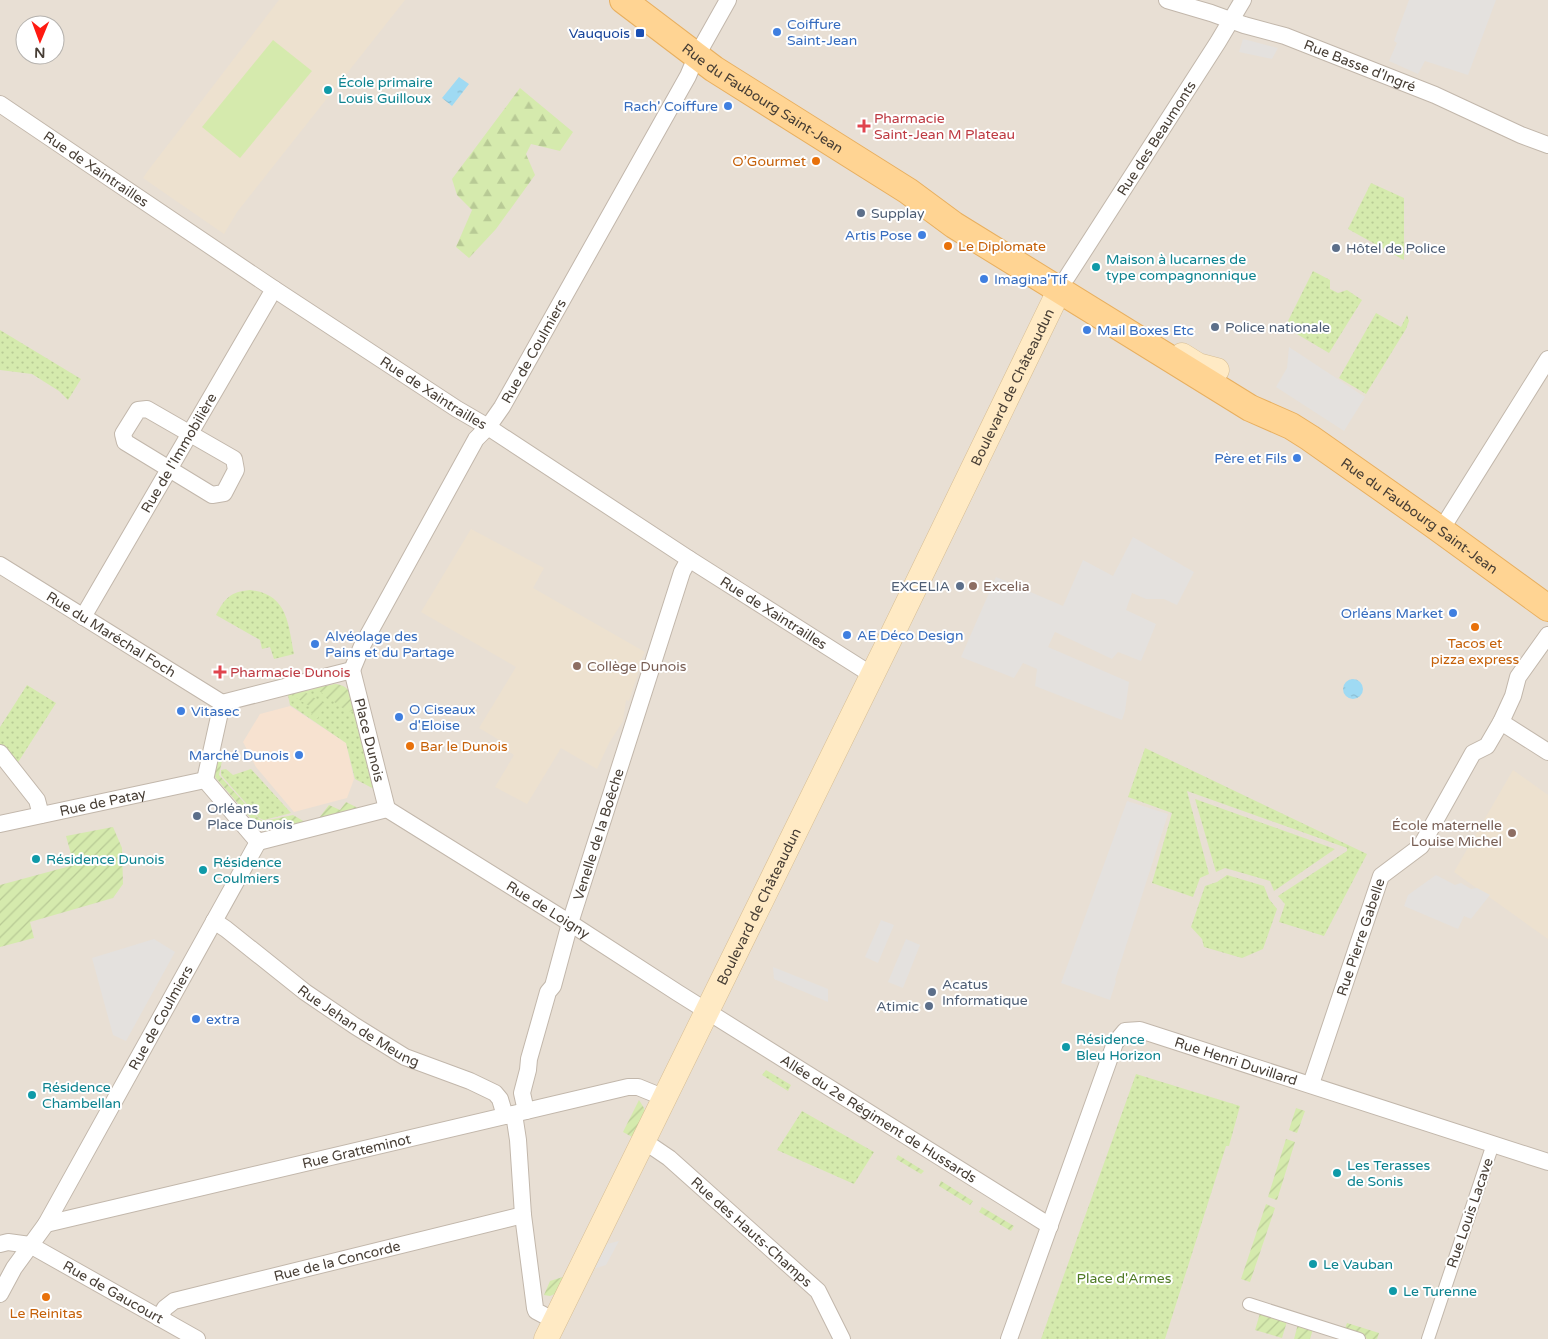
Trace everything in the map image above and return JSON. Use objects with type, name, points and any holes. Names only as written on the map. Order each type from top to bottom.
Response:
[{"type":"main road","name":"Rue du Faubourg Saint-Jean","points":[[623,0],[696,56],[908,191],[952,210],[1067,291],[1250,408],[1291,426]]},
{"type":"main road","name":"Rue du Faubourg Saint-Jean","points":[[1067,291],[1217,370],[1255,393],[1291,426],[1441,530],[1548,608]]},
{"type":"main road","name":"Boulevard de Châteaudun","points":[[550,1330],[974,470],[1067,291]]},
{"type":"street","name":"Rue de Coulmiers","points":[[352,670],[362,646],[476,439],[502,408],[688,76],[696,56],[728,0]]},
{"type":"street","name":"Rue Basse d'Ingré","points":[[1167,0],[1285,36],[1435,96],[1521,135],[1548,145]]},
{"type":"street","name":"Rue des Beaumonts","points":[[1067,291],[1243,0]]},
{"type":"street","name":"Rue de Xaintrailles","points":[[0,104],[274,289],[688,559],[872,675]]},
{"type":"street","name":"Rue de l'Immobilière","points":[[83,617],[274,289]]},
{"type":"street","points":[[1441,530],[1548,359]]},
{"type":"street","points":[[138,410],[147,410],[234,460],[236,470],[224,493],[212,495],[168,469],[125,442],[123,434],[138,410]]},
{"type":"street","name":"Venelle de la Boêche","points":[[515,1114],[548,992],[554,986],[570,923],[682,572],[688,559]]},
{"type":"street","name":"Rue du Maréchal Foch","points":[[0,565],[222,703]]},
{"type":"street","name":"Rue Pierre Gabelle","points":[[1311,1084],[1381,876],[1420,846],[1473,753],[1488,746],[1513,696],[1518,677],[1548,635]]},
{"type":"street","points":[[352,670],[222,703],[205,780],[258,842],[387,809]]},
{"type":"street","name":"Place Dunois","points":[[352,670],[387,809]]},
{"type":"street","points":[[1501,722],[1548,752]]},
{"type":"street","points":[[0,753],[37,800],[41,815]]},
{"type":"street","name":"Rue de Patay","points":[[0,824],[205,780]]},
{"type":"street","name":"Rue de Loigny","points":[[387,809],[708,1011]]},
{"type":"street","name":"Rue de Coulmiers","points":[[0,1294],[14,1268],[46,1224],[258,842]]},
{"type":"street","name":"Rue Jehan de Meung","points":[[214,921],[304,992],[372,1036],[405,1057],[470,1081],[494,1093],[515,1114],[523,1215],[535,1308],[550,1330]]},
{"type":"street","name":"Allée du 2e Régiment de Hussards","points":[[708,1011],[1050,1226]]},
{"type":"street","name":"Rue Henri Duvillard","points":[[1009,1339],[1115,1043],[1125,1031],[1140,1030],[1548,1162]]},
{"type":"street","name":"Rue Gratteminot","points":[[46,1224],[628,1087],[638,1087],[665,1098]]},
{"type":"street","name":"Rue des Hauts-Champs","points":[[644,1141],[669,1158],[818,1291],[842,1339]]},
{"type":"street","name":"Rue Louis Lacave","points":[[1428,1339],[1493,1144]]},
{"type":"street","name":"Rue de la Concorde","points":[[159,1318],[165,1308],[174,1302],[523,1215]]},
{"type":"street","points":[[0,1244],[8,1242],[30,1245]]},
{"type":"street","name":"Rue de Gaucourt","points":[[30,1245],[197,1339]]},
{"type":"street","points":[[1250,1304],[1359,1339]]},
{"type":"shaded area","points":[[0,0],[1548,0],[1548,1339],[0,1339]]},
{"type":"shaded area","points":[[279,0],[405,0],[237,212],[224,234],[143,178]]},
{"type":"shaded area","points":[[1409,0],[1496,0],[1468,75],[1425,61],[1418,74],[1389,61],[1397,43],[1394,41]]},
{"type":"shaded area","points":[[1243,39],[1278,48],[1272,59],[1239,52]]},
{"type":"shaded area","points":[[1289,347],[1365,397],[1344,431],[1276,387],[1287,368]]},
{"type":"shaded area","name":"Collège Dunois","points":[[471,529],[544,568],[533,588],[645,652],[638,666],[640,667],[629,701],[626,700],[623,721],[609,743],[597,769],[561,748],[527,804],[495,787],[514,755],[499,745],[501,741],[479,728],[516,667],[421,612]]},
{"type":"shaded area","points":[[1133,537],[1194,572],[1177,605],[1164,599],[1146,599],[1132,593],[1126,610],[1156,624],[1141,661],[1118,652],[1112,659],[1055,632],[1048,647],[1129,682],[1122,720],[1035,686],[1037,669],[1023,663],[1014,678],[961,657],[996,577],[1063,606],[1083,560],[1113,576]]},
{"type":"shaded area","name":"Marché Dunois","points":[[290,706],[346,743],[354,779],[347,798],[294,812],[256,767],[243,742],[260,714]]},
{"type":"shaded area","name":"École maternelle Louise Michel","points":[[1513,770],[1548,795],[1548,939],[1454,872]]},
{"type":"shaded area","points":[[1127,801],[1168,814],[1110,1000],[1061,983]]},
{"type":"shaded area","points":[[1436,875],[1455,885],[1461,883],[1471,889],[1477,888],[1490,895],[1471,919],[1464,916],[1458,929],[1404,906],[1408,895]]},
{"type":"shaded area","points":[[881,920],[894,925],[878,963],[865,957]]},
{"type":"shaded area","points":[[154,939],[175,952],[126,1041],[113,1035],[92,958]]},
{"type":"shaded area","points":[[906,939],[920,945],[903,988],[888,982]]},
{"type":"shaded area","points":[[773,967],[828,989],[828,1002],[774,979]]},
{"type":"shaded area","points":[[619,1241],[606,1265],[590,1270],[603,1245]]},
{"type":"green space","points":[[273,40],[312,71],[240,158],[202,127]]},
{"type":"green space","points":[[520,88],[573,132],[560,151],[531,144],[526,154],[535,175],[496,229],[469,258],[456,247],[472,210],[457,195],[452,179]]},
{"type":"green space","points":[[1371,183],[1404,198],[1404,260],[1348,229]]},
{"type":"green space","points":[[1313,271],[1330,280],[1330,289],[1338,293],[1347,290],[1362,300],[1329,353],[1285,327]]},
{"type":"green space","points":[[1376,313],[1401,327],[1407,315],[1409,321],[1366,394],[1339,378]]},
{"type":"green space","points":[[0,330],[81,379],[68,400],[59,391],[32,374],[0,370]]},
{"type":"green space","points":[[250,590],[272,597],[279,604],[284,612],[290,632],[294,654],[274,659],[270,647],[262,649],[260,640],[216,615],[222,604],[233,594]]},
{"type":"green space","points":[[336,684],[350,692],[374,789],[355,779],[346,743],[290,705],[288,695]]},
{"type":"green space","points":[[336,684],[348,690],[355,710],[348,712],[315,688]]},
{"type":"green space","points":[[27,685],[56,703],[15,767],[0,747],[0,727]]},
{"type":"green space","points":[[303,691],[326,705],[317,719],[311,715],[314,709],[290,694]]},
{"type":"green space","points":[[1145,748],[1367,854],[1324,936],[1279,922],[1285,904],[1278,896],[1347,851],[1347,848],[1187,791],[1209,874],[1200,878],[1193,897],[1152,883],[1172,813],[1128,797]]},
{"type":"green space","points":[[219,754],[223,756],[219,775],[259,819],[264,821],[293,815],[305,822],[266,831],[261,830],[215,777]]},
{"type":"green space","points":[[226,769],[233,775],[251,769],[291,813],[264,820],[259,818],[221,775],[221,770]]},
{"type":"green space","points":[[1195,799],[1335,849],[1274,891],[1270,881],[1225,868],[1216,872]]},
{"type":"green space","points":[[346,802],[360,809],[319,818],[329,805],[340,810]]},
{"type":"green space","points":[[113,827],[122,848],[123,884],[113,898],[30,922],[34,938],[0,947],[0,885],[74,865],[66,836]]},
{"type":"green space","points":[[1227,875],[1264,886],[1269,899],[1277,909],[1263,949],[1242,958],[1204,947],[1202,939],[1191,927],[1205,886],[1217,882]]},
{"type":"green space","points":[[766,1070],[791,1085],[788,1091],[762,1075]]},
{"type":"green space","name":"Place d'Armes","points":[[1136,1074],[1240,1106],[1229,1146],[1226,1146],[1165,1339],[1041,1339]]},
{"type":"green space","points":[[639,1100],[645,1113],[634,1138],[623,1132]]},
{"type":"green space","points":[[1296,1108],[1305,1111],[1297,1133],[1289,1130]]},
{"type":"green space","points":[[802,1111],[874,1152],[854,1184],[777,1150]]},
{"type":"green space","points":[[1286,1139],[1295,1142],[1277,1200],[1268,1197]]},
{"type":"green space","points":[[898,1155],[924,1171],[921,1174],[896,1159]]},
{"type":"green space","points":[[941,1181],[973,1201],[970,1205],[939,1186]]},
{"type":"green space","points":[[1266,1204],[1275,1208],[1250,1282],[1241,1279]]},
{"type":"green space","points":[[982,1207],[1014,1226],[1011,1231],[979,1212]]},
{"type":"green space","points":[[566,1276],[557,1293],[550,1296],[544,1295],[550,1281]]},
{"type":"green space","points":[[1261,1310],[1288,1318],[1282,1338],[1255,1330]]},
{"type":"green space","points":[[1347,1323],[1379,1333],[1377,1339],[1368,1339],[1344,1331]]},
{"type":"green space","points":[[1298,1324],[1313,1329],[1310,1339],[1294,1339]]},
{"type":"water","points":[[459,77],[469,84],[452,106],[442,98]]},
{"type":"water","points":[[1353,679],[1360,682],[1363,689],[1360,696],[1353,699],[1346,696],[1343,689],[1346,682]]},
{"type":"place","name":"Coiffure Saint-Jean","points":[[777,32]]},
{"type":"place","name":"Vauquois","points":[[640,33]]},
{"type":"place","name":"École primaire Louis Guilloux","points":[[328,90]]},
{"type":"place","name":"Rach' Coiffure","points":[[728,106]]},
{"type":"place","name":"Pharmacie Saint-Jean M Plateau","points":[[864,126]]},
{"type":"place","name":"O’Gourmet","points":[[816,161]]},
{"type":"place","name":"Supplay","points":[[861,213]]},
{"type":"place","name":"Artis Pose","points":[[922,235]]},
{"type":"place","name":"Le Diplomate","points":[[948,246]]},
{"type":"place","name":"Hôtel de Police","points":[[1336,248]]},
{"type":"place","name":"Maison à lucarnes de type compagnonnique","points":[[1096,267]]},
{"type":"place","name":"Imagina'Tif","points":[[984,279]]},
{"type":"place","name":"Police nationale","points":[[1215,327]]},
{"type":"place","name":"Mail Boxes Etc","points":[[1087,330]]},
{"type":"place","name":"Père et Fils","points":[[1297,458]]},
{"type":"place","name":"EXCELIA","points":[[960,586]]},
{"type":"place","name":"Excelia","points":[[973,586]]},
{"type":"place","name":"Orléans Market","points":[[1453,613]]},
{"type":"place","name":"Tacos et pizza express","points":[[1475,627]]},
{"type":"place","name":"AE Déco Design","points":[[847,635]]},
{"type":"place","name":"Alvéolage des Pains et du Partage","points":[[315,644]]},
{"type":"place","name":"Collège Dunois","points":[[577,666]]},
{"type":"place","name":"Pharmacie Dunois","points":[[220,672]]},
{"type":"place","name":"Vitasec","points":[[181,711]]},
{"type":"place","name":"O Ciseaux d'Eloise","points":[[399,717]]},
{"type":"place","name":"Bar le Dunois","points":[[410,746]]},
{"type":"place","name":"Marché Dunois","points":[[299,755]]},
{"type":"place","name":"Orléans Place Dunois","points":[[197,816]]},
{"type":"place","name":"École maternelle Louise Michel","points":[[1512,833]]},
{"type":"place","name":"Résidence Dunois","points":[[36,859]]},
{"type":"place","name":"Résidence Coulmiers","points":[[203,870]]},
{"type":"place","name":"Acatus Informatique","points":[[932,992]]},
{"type":"place","name":"Atimic","points":[[929,1006]]},
{"type":"place","name":"extra","points":[[196,1019]]},
{"type":"place","name":"Résidence Bleu Horizon","points":[[1066,1047]]},
{"type":"place","name":"Résidence Chambellan","points":[[32,1095]]},
{"type":"place","name":"Les Terasses de Sonis","points":[[1337,1173]]},
{"type":"place","name":"Le Vauban","points":[[1313,1264]]},
{"type":"place","name":"Le Turenne","points":[[1393,1291]]},
{"type":"place","name":"Le Reinitas","points":[[46,1297]]}]
